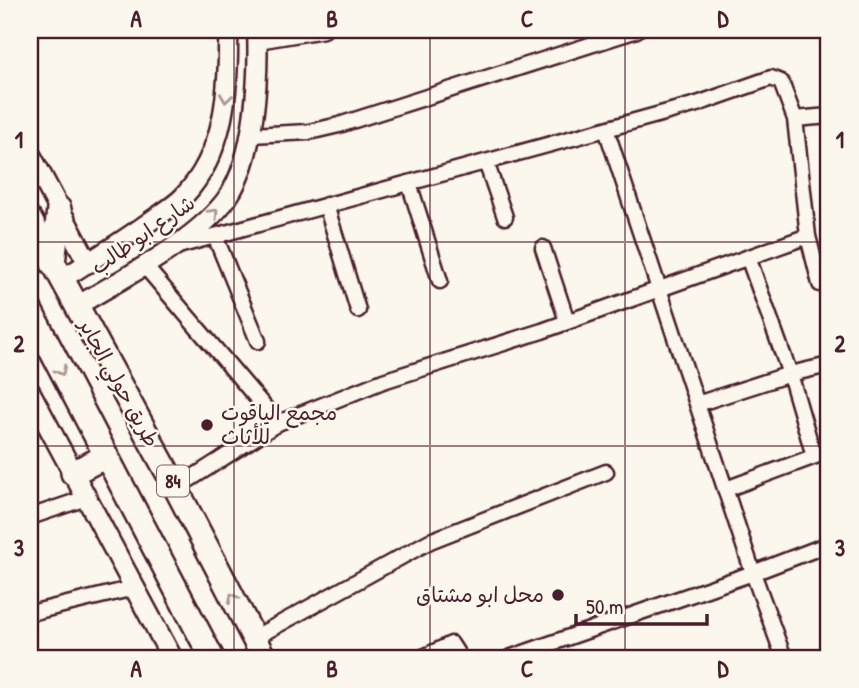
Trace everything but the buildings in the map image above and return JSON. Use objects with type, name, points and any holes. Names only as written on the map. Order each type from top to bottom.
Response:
[{"type":"highway","points":[[57,272],[59,209]]},
{"type":"highway","name":"طريق حولي الجاير","points":[[30,220],[176,488],[264,658]]},
{"type":"highway","name":"طريق حولي الجاير","points":[[30,310],[212,658]]},
{"type":"highway","points":[[73,473],[106,456]]},
{"type":"main road","points":[[30,154],[88,263]]},
{"type":"main road","points":[[31,396],[172,658]]},
{"type":"street","name":"شارع ابو طالب","points":[[57,272],[88,263],[116,246],[181,199],[200,176],[210,157],[223,115],[229,74],[228,30]]},
{"type":"street","points":[[257,36],[324,30]]},
{"type":"street","points":[[251,135],[309,132],[339,125],[637,30]]},
{"type":"street","name":"شارع ابو طالب","points":[[77,306],[201,226],[228,197],[237,182],[251,135],[257,36]]},
{"type":"street","points":[[170,248],[696,104],[771,78],[781,82],[795,119],[808,236],[820,284]]},
{"type":"street","points":[[795,119],[829,116]]},
{"type":"street","points":[[607,129],[753,573],[784,658]]},
{"type":"street","points":[[486,162],[505,217]]},
{"type":"street","points":[[409,183],[440,281]]},
{"type":"street","points":[[326,205],[358,310]]},
{"type":"street","points":[[215,236],[258,341]]},
{"type":"street","points":[[176,488],[278,423],[383,381],[567,321],[808,236]]},
{"type":"street","points":[[116,246],[120,261],[138,269],[278,423]]},
{"type":"street","points":[[543,248],[567,321]]},
{"type":"street","points":[[748,257],[790,374],[814,457]]},
{"type":"street","points":[[698,404],[790,374],[829,365]]},
{"type":"street","points":[[726,489],[829,451]]},
{"type":"street","points":[[254,638],[430,541],[606,472]]},
{"type":"street","points":[[30,517],[86,498]]},
{"type":"street","points":[[509,658],[829,544]]},
{"type":"street","points":[[30,612],[134,588]]},
{"type":"street","points":[[421,658],[451,644],[460,658]]},
{"type":"place","name":"مجمع الياقوت للأثاث","points":[[207,425]]},
{"type":"place","name":"محل ابو مشتاق","points":[[558,595]]}]
